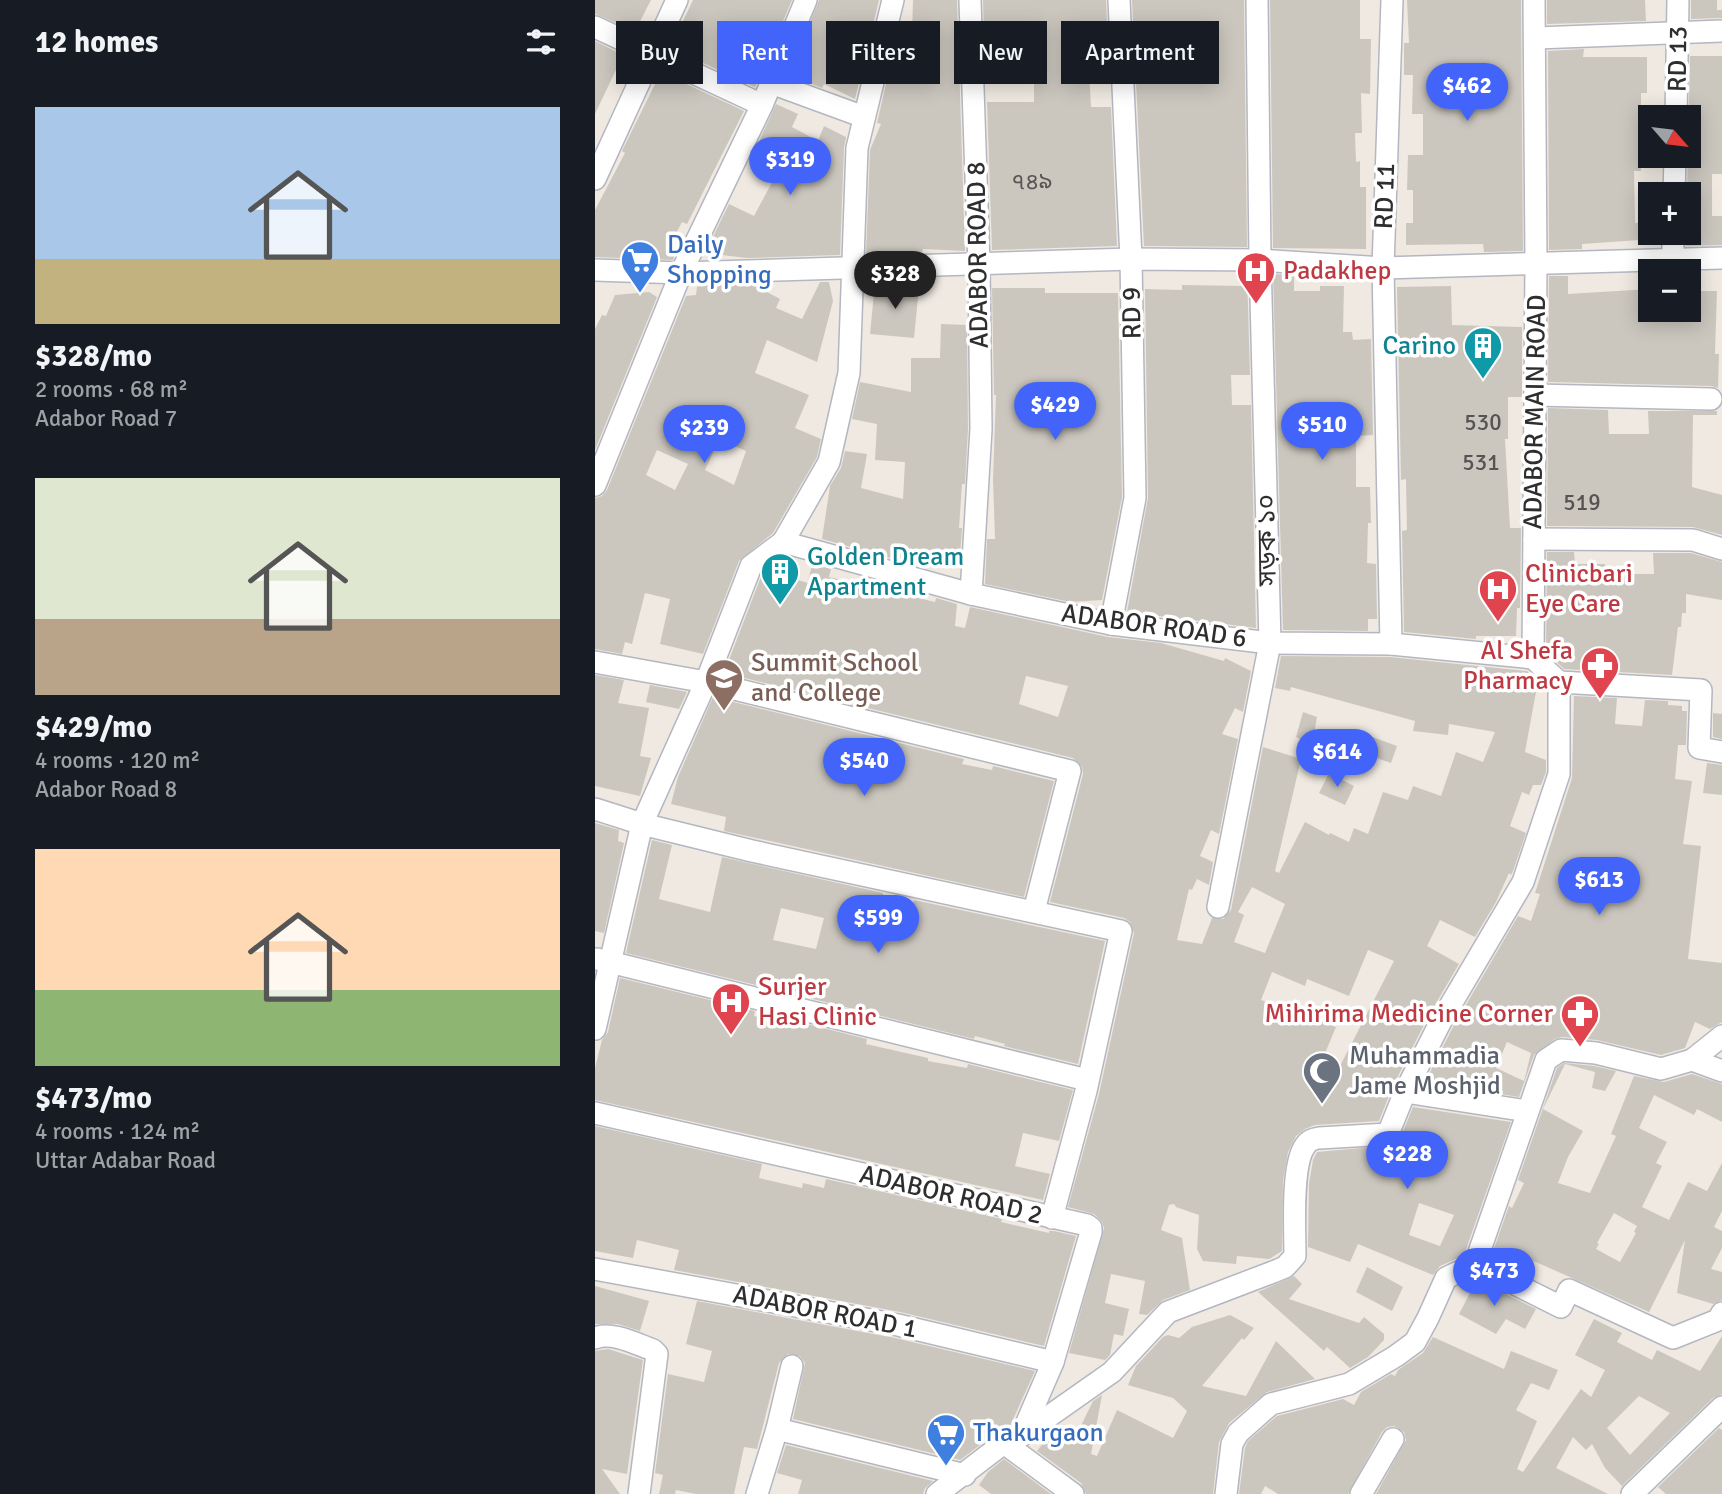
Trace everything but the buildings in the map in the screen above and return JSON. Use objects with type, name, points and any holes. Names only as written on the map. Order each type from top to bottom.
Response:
[{"type":"street","points":[[668,21],[677,0]]},
{"type":"street","points":[[797,21],[806,0]]},
{"type":"street","points":[[595,1029],[602,960],[642,824],[706,682],[751,566],[783,542],[829,462],[849,373],[857,148],[893,0]]},
{"type":"street","name":"ADABOR ROAD 8","points":[[970,0],[979,265],[981,429],[971,594]]},
{"type":"street","name":"RD 9","points":[[1111,624],[1135,498],[1131,259],[1119,0]]},
{"type":"street","name":"সড়ক ১০","points":[[1218,907],[1270,643],[1260,260],[1257,0]]},
{"type":"street","name":"RD 11","points":[[1391,644],[1383,268],[1392,0]]},
{"type":"street","name":"ADABOR MAIN ROAD","points":[[1532,657],[1537,263],[1534,0]]},
{"type":"street","name":"RD 13","points":[[1677,105],[1678,0]]},
{"type":"street","points":[[595,27],[616,37]]},
{"type":"street","points":[[1535,38],[1722,31]]},
{"type":"street","points":[[703,77],[762,105]]},
{"type":"street","points":[[595,179],[639,84]]},
{"type":"street","points":[[595,485],[681,273],[771,84]]},
{"type":"street","points":[[774,84],[864,117]]},
{"type":"street","points":[[1673,245],[1673,258]]},
{"type":"street","points":[[595,270],[681,273],[1131,259],[1260,260],[1383,268],[1722,258]]},
{"type":"street","points":[[1535,395],[1711,399]]},
{"type":"street","points":[[1534,539],[1693,540],[1722,550]]},
{"type":"street","name":"ADABOR ROAD 6","points":[[783,542],[971,594],[1111,624],[1270,643],[1391,644],[1532,657]]},
{"type":"street","points":[[1532,657],[1559,682],[1701,691],[1699,748],[1722,752]]},
{"type":"street","points":[[595,662],[706,682],[1070,771],[1034,911]]},
{"type":"street","points":[[938,1494],[1112,1372],[1168,1312],[1285,1267],[1295,1256],[1294,1202],[1299,1158],[1303,1147],[1310,1140],[1319,1138],[1388,1134],[1405,1092],[1441,1021],[1523,882],[1559,774],[1559,682]]},
{"type":"street","points":[[595,809],[642,824],[752,851],[1121,931],[1052,1218]]},
{"type":"street","points":[[602,960],[1087,1080]]},
{"type":"street","points":[[1226,1494],[1232,1444],[1238,1433],[1271,1404],[1349,1384],[1396,1356],[1415,1342],[1446,1278],[1475,1264],[1546,1060],[1561,1051],[1596,1053],[1661,1069],[1692,1060],[1722,1036]]},
{"type":"street","points":[[1692,1060],[1722,1071]]},
{"type":"street","points":[[1405,1092],[1527,1111]]},
{"type":"street","name":"ADABOR ROAD 2","points":[[595,1113],[1091,1228],[1053,1362],[1012,1440]]},
{"type":"street","points":[[1475,1264],[1561,1307],[1569,1290],[1673,1338],[1718,1320],[1722,1313]]},
{"type":"street","name":"ADABOR ROAD 1","points":[[595,1269],[898,1325],[1053,1362]]},
{"type":"street","points":[[595,1338],[615,1337],[653,1350],[657,1354],[639,1494]]},
{"type":"street","points":[[757,1494],[777,1429],[792,1366]]},
{"type":"street","points":[[1639,1492],[1719,1415]]},
{"type":"street","points":[[777,1429],[965,1475]]},
{"type":"street","points":[[1361,1494],[1393,1439]]},
{"type":"street","points":[[1012,1440],[1073,1494]]},
{"type":"place","name":"Daily Shopping","points":[[640,294]]},
{"type":"place","name":"Padakhep","points":[[1256,305]]},
{"type":"place","name":"Carino","points":[[1483,380]]},
{"type":"place","name":"Golden Dream Apartment","points":[[780,606]]},
{"type":"place","name":"Clinicbari Eye Care","points":[[1498,623]]},
{"type":"place","name":"Al Shefa Pharmacy","points":[[1600,700]]},
{"type":"place","name":"Summit School and College","points":[[724,712]]},
{"type":"place","name":"Surjer Hasi Clinic","points":[[731,1036]]},
{"type":"place","name":"Mihirima Medicine Corner","points":[[1580,1048]]},
{"type":"place","name":"Muhammadia Jame Moshjid","points":[[1322,1105]]},
{"type":"place","name":"Thakurgaon","points":[[946,1467]]}]
